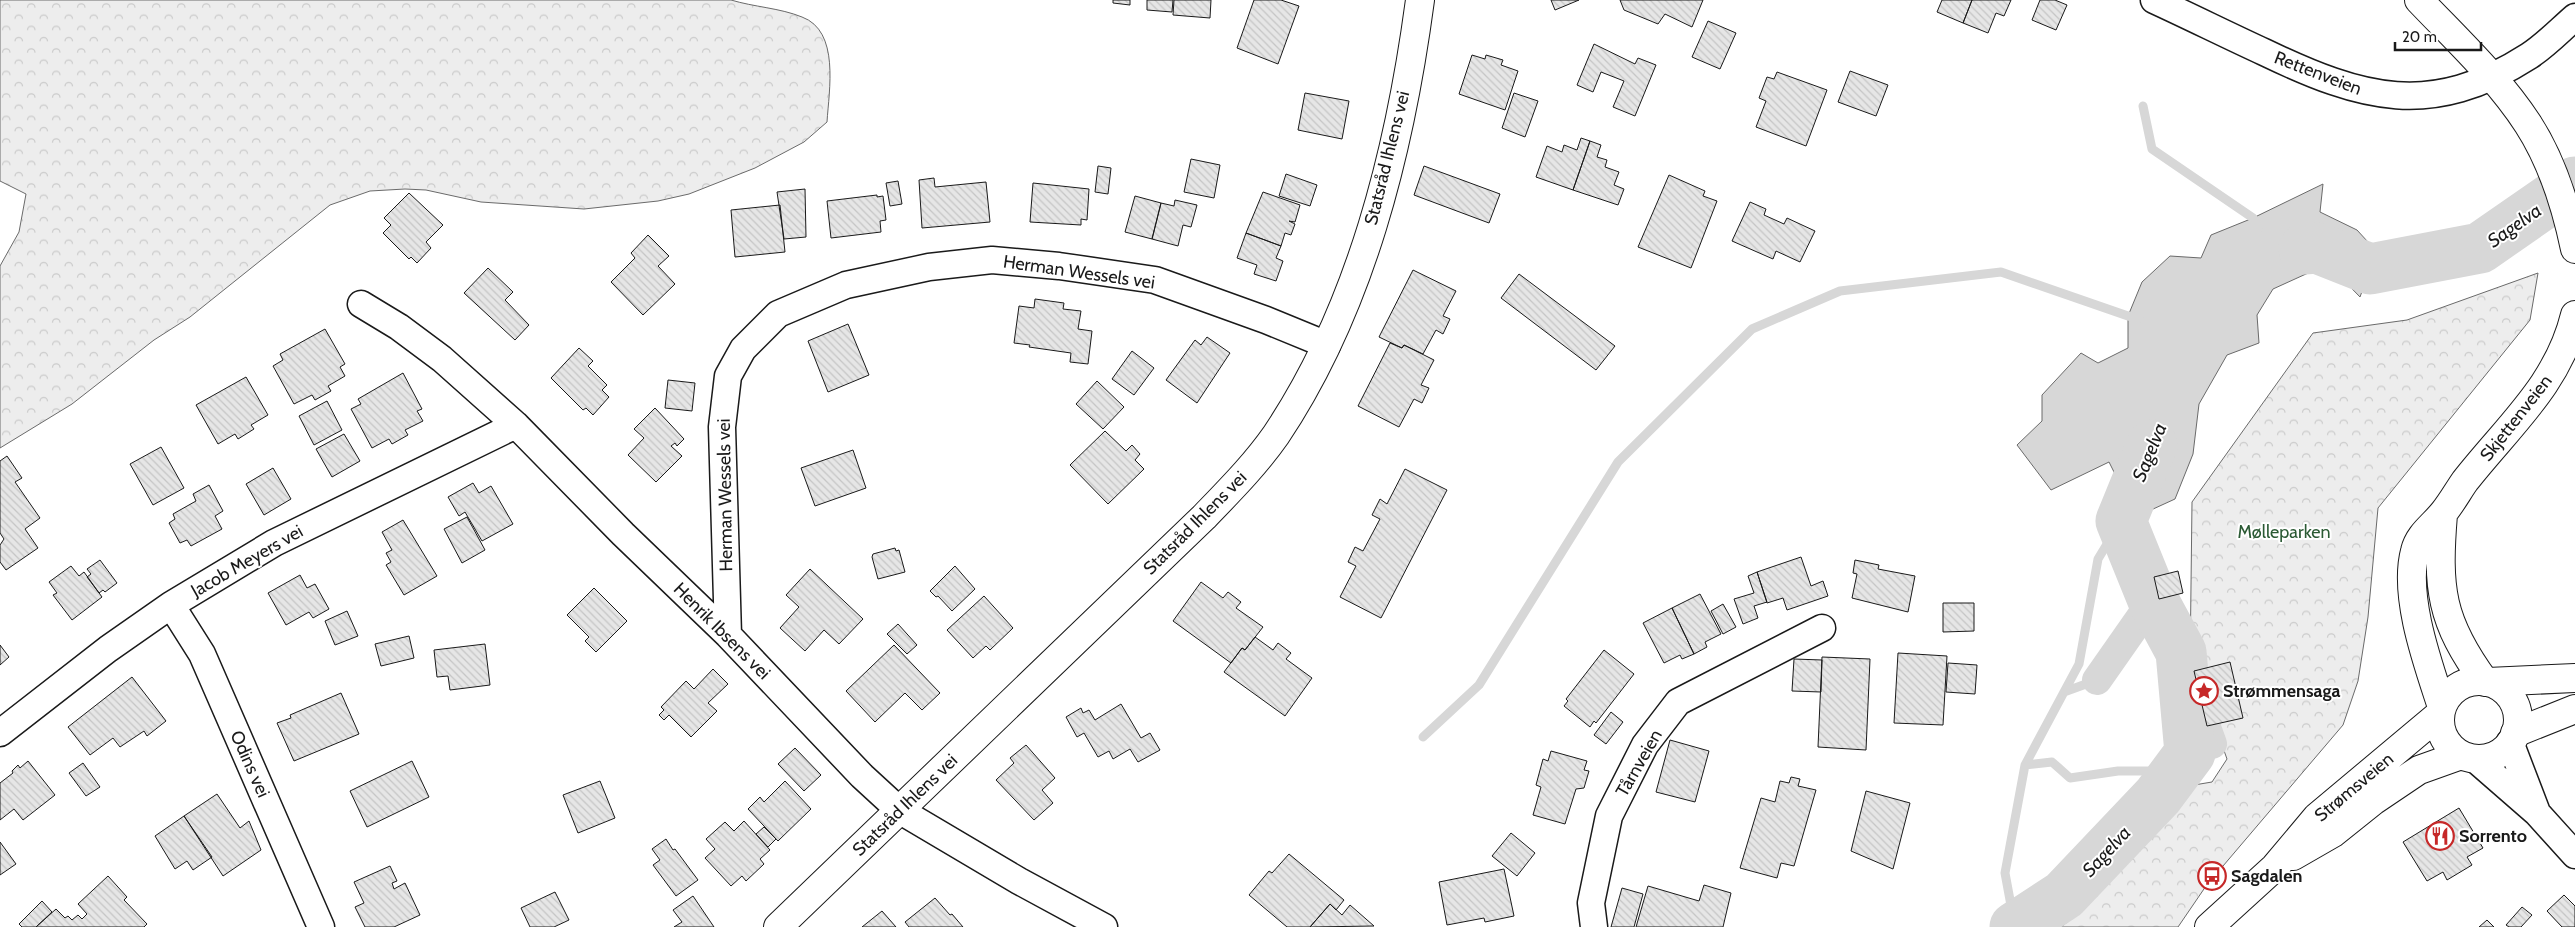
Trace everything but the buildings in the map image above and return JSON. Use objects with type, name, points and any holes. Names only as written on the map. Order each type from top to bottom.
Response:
[{"type":"main road","name":"Statsråd Ihlens vei","points":[[778,927],[1227,493],[1275,436],[1306,386],[1327,345],[1349,292],[1382,188],[1410,64],[1420,0]]},
{"type":"main road","points":[[2420,0],[2490,76],[2529,126],[2546,157],[2567,216],[2575,249]]},
{"type":"main road","name":"Skjettenveien","points":[[2441,710],[2423,642],[2413,576],[2415,550],[2425,532],[2443,514],[2465,482],[2544,386],[2567,346],[2575,315]]},
{"type":"main road","points":[[2443,514],[2440,573],[2444,606],[2460,647],[2486,682],[2506,693],[2513,701],[2517,722],[2513,738]]},
{"type":"main road","points":[[2575,678],[2476,681],[2459,686],[2446,699],[2441,710],[2442,733],[2447,742],[2468,757],[2495,755],[2513,738],[2575,710]]},
{"type":"main road","name":"Strømsveien","points":[[2209,927],[2275,867],[2317,817],[2441,710]]},
{"type":"main road","name":"Strømsveien","points":[[2275,867],[2332,833],[2372,801],[2411,775],[2468,757]]},
{"type":"street","name":"Rettenveien","points":[[2154,0],[2296,68],[2355,90],[2390,96],[2418,96],[2445,92],[2490,76],[2529,56],[2575,17]]},
{"type":"street","name":"Herman Wessels vei","points":[[728,635],[722,427],[728,376],[743,349],[778,314],[846,285],[929,267],[992,260],[1059,266],[1155,280],[1266,320],[1327,345]]},
{"type":"street","name":"Henrik Ibsens vei","points":[[361,304],[399,327],[442,358],[516,425],[623,534],[728,635],[862,776],[900,810],[951,842],[1104,927]]},
{"type":"street","name":"Jacob Meyers vei","points":[[0,733],[108,649],[171,605],[274,543],[516,425]]},
{"type":"street","name":"Odins vei","points":[[171,605],[202,654],[321,927]]},
{"type":"street","name":"Tårnveien","points":[[1594,927],[1591,903],[1609,816],[1645,745],[1661,724],[1678,702],[1822,628]]},
{"type":"street","points":[[2513,738],[2537,813]]},
{"type":"street","points":[[2468,757],[2537,813],[2575,855]]},
{"type":"green space","points":[[0,0],[731,0],[794,14],[814,24],[822,35],[830,63],[827,122],[804,142],[755,168],[689,194],[658,201],[584,209],[481,202],[426,190],[405,189],[370,191],[330,205],[190,317],[154,340],[72,404],[0,448],[0,266],[19,232],[26,194],[0,181]]},
{"type":"green space","name":"Mølleparken","points":[[2538,273],[2530,320],[2378,508],[2368,617],[2358,681],[2343,725],[2206,886],[2178,927],[2061,927],[2080,912],[2086,892],[2107,868],[2146,834],[2151,818],[2194,785],[2212,782],[2227,759],[2222,745],[2215,746],[2190,669],[2192,502],[2313,333],[2407,320]]},
{"type":"water","points":[[2323,184],[2320,212],[2357,230],[2379,254],[2370,269],[2360,297],[2328,264],[2273,289],[2257,315],[2259,343],[2227,355],[2199,404],[2193,454],[2175,499],[2140,515],[2104,506],[2117,478],[2109,462],[2051,490],[2017,445],[2042,421],[2042,395],[2081,353],[2098,363],[2128,348],[2128,316],[2142,282],[2170,256],[2201,258],[2211,235],[2253,218]]},
{"type":"waterway","points":[[2143,106],[2152,149],[2253,218],[2258,228]]},
{"type":"waterway","name":"Sagelva","points":[[2304,249],[2317,248],[2370,269],[2480,248],[2575,182]]},
{"type":"waterway","points":[[1423,737],[1479,685],[1618,462],[1752,329],[1840,291],[2001,272],[2128,316],[2139,318]]},
{"type":"waterway","name":"Sagelva","points":[[2015,927],[2064,895],[2158,796],[2190,753],[2181,652],[2153,600],[2121,521],[2152,445]]},
{"type":"waterway","points":[[2015,927],[2005,873],[2025,765],[2079,664],[2098,559],[2121,521]]},
{"type":"waterway","points":[[2097,680],[2153,600]]},
{"type":"waterway","points":[[2064,692],[2097,680]]},
{"type":"waterway","points":[[2200,711],[2212,744]]},
{"type":"waterway","points":[[2025,765],[2052,762],[2070,778],[2118,771],[2176,771]]},
{"type":"place","name":"Strømmensaga","points":[[2204,691]]},
{"type":"place","name":"Sorrento","points":[[2440,836]]},
{"type":"place","name":"Sagdalen","points":[[2212,876]]}]
